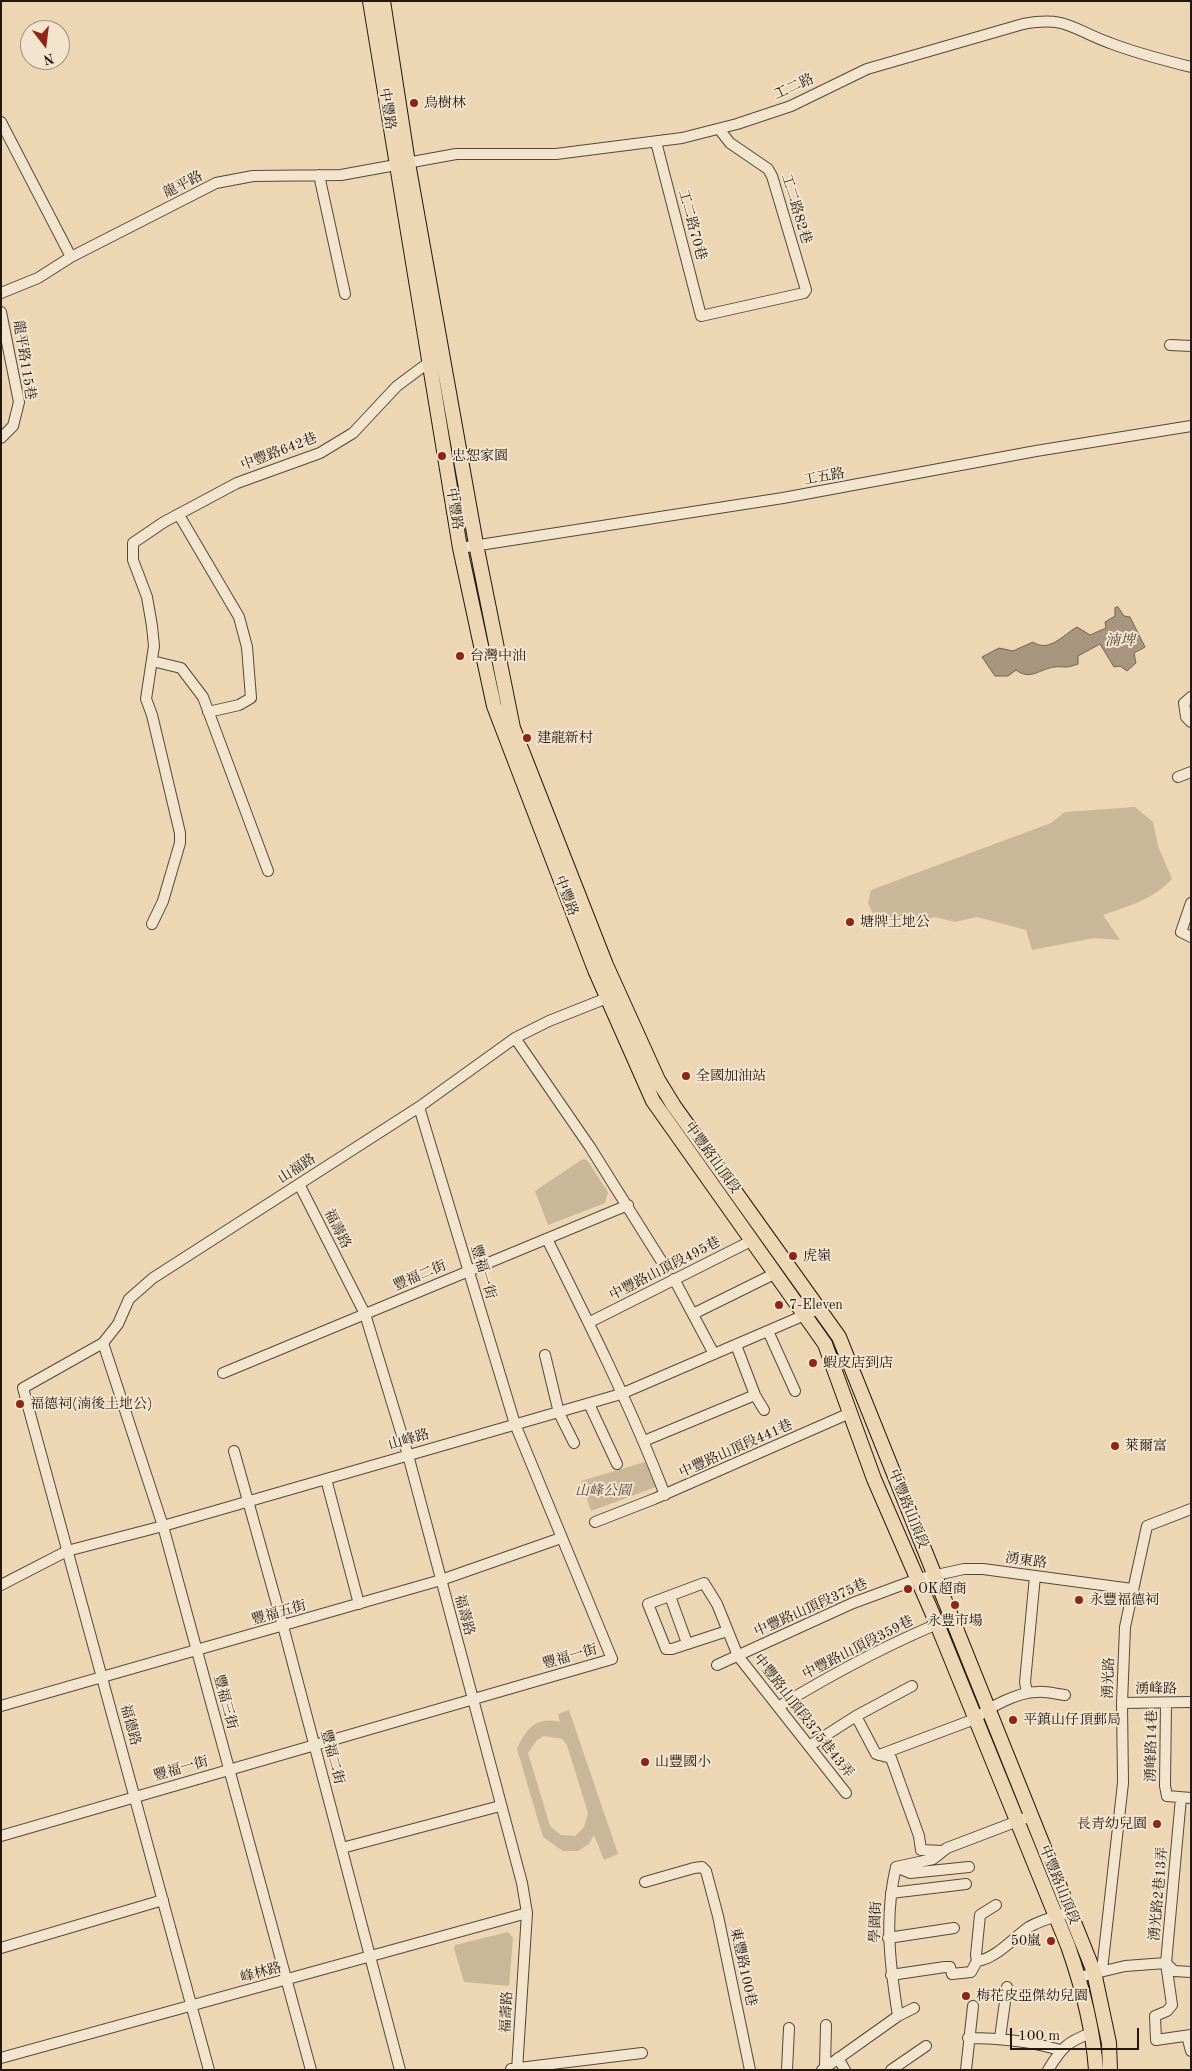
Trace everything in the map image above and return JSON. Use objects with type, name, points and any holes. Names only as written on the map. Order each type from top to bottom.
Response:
[{"type":"main road","name":"中豐路","points":[[370,1],[402,164],[442,348],[476,544],[494,674],[494,706],[613,994]]},
{"type":"main road","name":"中豐路","points":[[383,1],[428,365],[460,548],[494,674]]},
{"type":"main road","name":"中豐路山頂段","points":[[613,994],[653,1101],[825,1344],[874,1479],[937,1624],[1018,1821],[1079,1977],[1092,2033],[1096,2070]]},
{"type":"main road","name":"中豐路山頂段","points":[[613,994],[658,1080],[674,1106],[821,1308],[839,1337],[1070,1912],[1098,1971],[1109,2043],[1110,2070]]},
{"type":"street","name":"工二路","points":[[402,164],[456,154],[556,154],[656,142],[718,129],[791,106],[867,69],[1022,24],[1045,20],[1066,22],[1107,42],[1146,56],[1191,67]]},
{"type":"street","points":[[1,122],[71,257]]},
{"type":"street","name":"工二路82巷","points":[[701,316],[804,293],[806,290],[772,176],[768,169],[730,143],[718,129]]},
{"type":"street","name":"工二路70巷","points":[[656,142],[701,316]]},
{"type":"street","name":"龍平路","points":[[1,293],[38,278],[71,257],[216,183],[253,176],[341,175],[402,164]]},
{"type":"street","points":[[319,175],[345,294]]},
{"type":"street","name":"龍平路115巷","points":[[1,312],[20,402],[13,426],[1,438]]},
{"type":"street","points":[[1170,345],[1191,346]]},
{"type":"street","name":"中豐路642巷","points":[[152,661],[154,646],[147,597],[134,560],[133,544],[164,522],[179,516],[237,483],[320,453],[354,433],[397,386],[428,365],[442,348]]},
{"type":"street","name":"工五路","points":[[460,548],[476,544],[792,497],[1036,451],[1191,426]]},
{"type":"street","points":[[179,516],[239,617],[247,647],[252,698],[239,704],[208,712]]},
{"type":"street","points":[[152,924],[162,901],[180,843],[177,814],[146,699],[152,661],[181,668],[203,697],[268,871]]},
{"type":"street","points":[[1191,697],[1184,703],[1186,717],[1191,722]]},
{"type":"street","points":[[1178,777],[1191,772]]},
{"type":"street","points":[[1191,903],[1180,932],[1191,937]]},
{"type":"street","name":"山福路","points":[[23,1388],[103,1343],[118,1324],[129,1299],[138,1290],[419,1107],[515,1038],[549,1021],[613,994]]},
{"type":"street","points":[[515,1038],[628,1205],[662,1262]]},
{"type":"street","name":"豐福一街","points":[[1,1836],[612,1659],[515,1424],[419,1107]]},
{"type":"street","name":"福壽路","points":[[299,1184],[365,1314],[408,1455],[522,1883],[527,1913],[515,2069]]},
{"type":"street","name":"豐福二街","points":[[223,1373],[628,1205]]},
{"type":"street","points":[[547,1239],[590,1322],[621,1394],[644,1441],[665,1495]]},
{"type":"street","name":"中豐路山頂段495巷","points":[[590,1322],[753,1240]]},
{"type":"street","points":[[693,1314],[776,1273]]},
{"type":"street","points":[[674,1279],[714,1354]]},
{"type":"street","name":"山峰路","points":[[1,1585],[67,1551],[163,1526],[542,1415],[559,1413],[621,1394],[821,1308]]},
{"type":"street","points":[[768,1331],[795,1391]]},
{"type":"street","name":"豐福三街","points":[[103,1343],[163,1526],[311,2070]]},
{"type":"street","points":[[736,1345],[755,1395],[764,1410]]},
{"type":"street","points":[[545,1355],[559,1413],[574,1443]]},
{"type":"street","name":"福德路","points":[[23,1388],[209,2070]]},
{"type":"street","points":[[644,1441],[755,1395]]},
{"type":"street","points":[[589,1404],[617,1464]]},
{"type":"street","name":"中豐路山頂段441巷","points":[[595,1522],[632,1506],[665,1495],[850,1413]]},
{"type":"street","name":"豐福二街","points":[[234,1451],[283,1626],[400,2070]]},
{"type":"street","points":[[326,1479],[359,1604]]},
{"type":"street","name":"湧光路","points":[[1098,1971],[1123,1783],[1122,1703],[1125,1627],[1132,1589],[1146,1526],[1191,1509]]},
{"type":"street","name":"豐福五街","points":[[1,1706],[441,1580],[561,1538]]},
{"type":"street","name":"湧東路","points":[[918,1579],[936,1577],[964,1569],[983,1569],[1132,1589]]},
{"type":"street","points":[[1027,1693],[1024,1682],[1035,1576]]},
{"type":"street","name":"中豐路山頂段375巷","points":[[717,1665],[853,1603],[918,1579]]},
{"type":"street","name":"中豐路山頂段375巷43弄","points":[[670,1596],[704,1582],[717,1604],[738,1656],[846,1793]]},
{"type":"street","points":[[687,1643],[670,1596],[648,1604],[666,1649],[672,1650],[687,1643],[727,1631]]},
{"type":"street","name":"中豐路山頂段359巷","points":[[778,1707],[831,1675],[885,1646],[952,1618]]},
{"type":"street","points":[[809,1746],[856,1716],[912,1686]]},
{"type":"street","points":[[879,1755],[975,1718],[988,1708],[1027,1693],[1037,1692],[1065,1695]]},
{"type":"street","name":"湧峰路","points":[[1122,1703],[1191,1702]]},
{"type":"street","name":"湧峰路14巷","points":[[1166,1703],[1165,1786],[1168,1796],[1186,1798]]},
{"type":"street","points":[[856,1716],[876,1754],[891,1758],[919,1836],[921,1850],[943,1851]]},
{"type":"street","name":"湧光路2巷13弄","points":[[1186,1798],[1166,1963],[1172,2005],[1167,2011],[1155,2016],[1156,2040],[1189,2036]]},
{"type":"street","points":[[342,1848],[500,1806]]},
{"type":"street","points":[[896,1867],[933,1859],[943,1851],[1031,1816]]},
{"type":"street","name":"東豐路100巷","points":[[645,1882],[694,1868],[702,1867],[706,1872],[718,1916],[750,2070]]},
{"type":"street","points":[[896,1867],[910,1873],[969,1868]]},
{"type":"street","name":"學園街","points":[[896,1867],[891,1893],[888,1938],[891,1975],[898,2016]]},
{"type":"street","points":[[891,1893],[966,1884]]},
{"type":"street","points":[[1,1948],[163,1900]]},
{"type":"street","points":[[891,1975],[945,1967],[950,1967],[952,1974],[971,1972],[977,1961],[980,1915],[996,1905]]},
{"type":"street","points":[[977,1961],[988,1957],[1031,1926],[1070,1912]]},
{"type":"street","name":"峰林路","points":[[1,2058],[527,1913]]},
{"type":"street","points":[[888,1938],[954,1928]]},
{"type":"street","points":[[1079,1977],[1098,1971],[1166,1963],[1174,1971],[1191,1972]]},
{"type":"street","points":[[1000,2038],[1007,1987]]},
{"type":"street","points":[[966,2070],[973,2006]]},
{"type":"street","points":[[824,2069],[898,2016],[914,2008]]},
{"type":"street","points":[[824,2069],[826,2025]]},
{"type":"street","points":[[788,2070],[789,2028]]},
{"type":"street","points":[[1048,2070],[1060,2050],[1069,2041],[1092,2033]]},
{"type":"street","points":[[1189,2036],[1191,2051]]},
{"type":"street","points":[[968,2038],[1000,2038],[1037,2043],[1060,2050]]},
{"type":"street","points":[[891,2070],[926,2046]]},
{"type":"street","points":[[515,2069],[642,2053]]},
{"type":"street","points":[[838,2058],[845,2070]]},
{"type":"green space","points":[[1135,807],[1153,822],[1158,846],[1172,879],[1148,897],[1103,915],[1120,940],[1094,938],[1032,950],[1026,930],[977,917],[955,922],[935,917],[922,921],[874,916],[868,903],[871,890],[1051,823],[1065,812]]},
{"type":"green space","points":[[583,1159],[587,1160],[608,1192],[605,1203],[548,1225],[535,1191]]},
{"type":"green space","name":"山峰公園","points":[[645,1462],[656,1487],[591,1511],[581,1481]]},
{"type":"green space","points":[[569,1710],[618,1854],[604,1860],[594,1835],[589,1844],[578,1851],[563,1851],[543,1837],[517,1749],[524,1735],[533,1725],[545,1721],[560,1722],[558,1714]],"holes":[[[544,1736],[562,1739],[567,1745],[588,1813],[584,1827],[575,1836],[561,1835],[550,1826],[528,1753],[537,1740]]]},
{"type":"green space","points":[[508,1932],[513,1938],[509,1986],[464,1982],[454,1948],[455,1945]]},
{"type":"water","name":"湳埤","points":[[1118,607],[1124,616],[1130,617],[1145,647],[1134,653],[1136,663],[1127,671],[1120,666],[1114,667],[1100,644],[1078,656],[1078,664],[1068,667],[1049,668],[1030,674],[1021,673],[1016,670],[1008,676],[995,676],[982,657],[999,648],[1013,651],[1033,642],[1039,645],[1050,644],[1056,642],[1077,627],[1090,635],[1106,628],[1105,622],[1115,616],[1115,608]]},
{"type":"place","name":"烏樹林","points":[[414,103]]},
{"type":"place","name":"忠恕家園","points":[[442,456]]},
{"type":"place","name":"台灣中油","points":[[460,656]]},
{"type":"place","name":"建龍新村","points":[[527,738]]},
{"type":"place","name":"塘牌土地公","points":[[850,922]]},
{"type":"place","name":"全國加油站","points":[[686,1076]]},
{"type":"place","name":"虎嶺","points":[[793,1256]]},
{"type":"place","name":"7-Eleven","points":[[779,1305]]},
{"type":"place","name":"蝦皮店到店","points":[[813,1363]]},
{"type":"place","name":"福德祠(湳後土地公)","points":[[20,1404]]},
{"type":"place","name":"萊爾富","points":[[1115,1446]]},
{"type":"place","name":"OK超商","points":[[908,1589]]},
{"type":"place","name":"永豐福德祠","points":[[1079,1600]]},
{"type":"place","name":"永豊市場","points":[[955,1605]]},
{"type":"place","name":"平鎮山仔頂郵局","points":[[1013,1720]]},
{"type":"place","name":"山豐國小","points":[[645,1762]]},
{"type":"place","name":"長青幼兒園","points":[[1157,1824]]},
{"type":"place","name":"50嵐","points":[[1051,1941]]},
{"type":"place","name":"梅花皮亞傑幼兒園","points":[[966,1996]]}]
